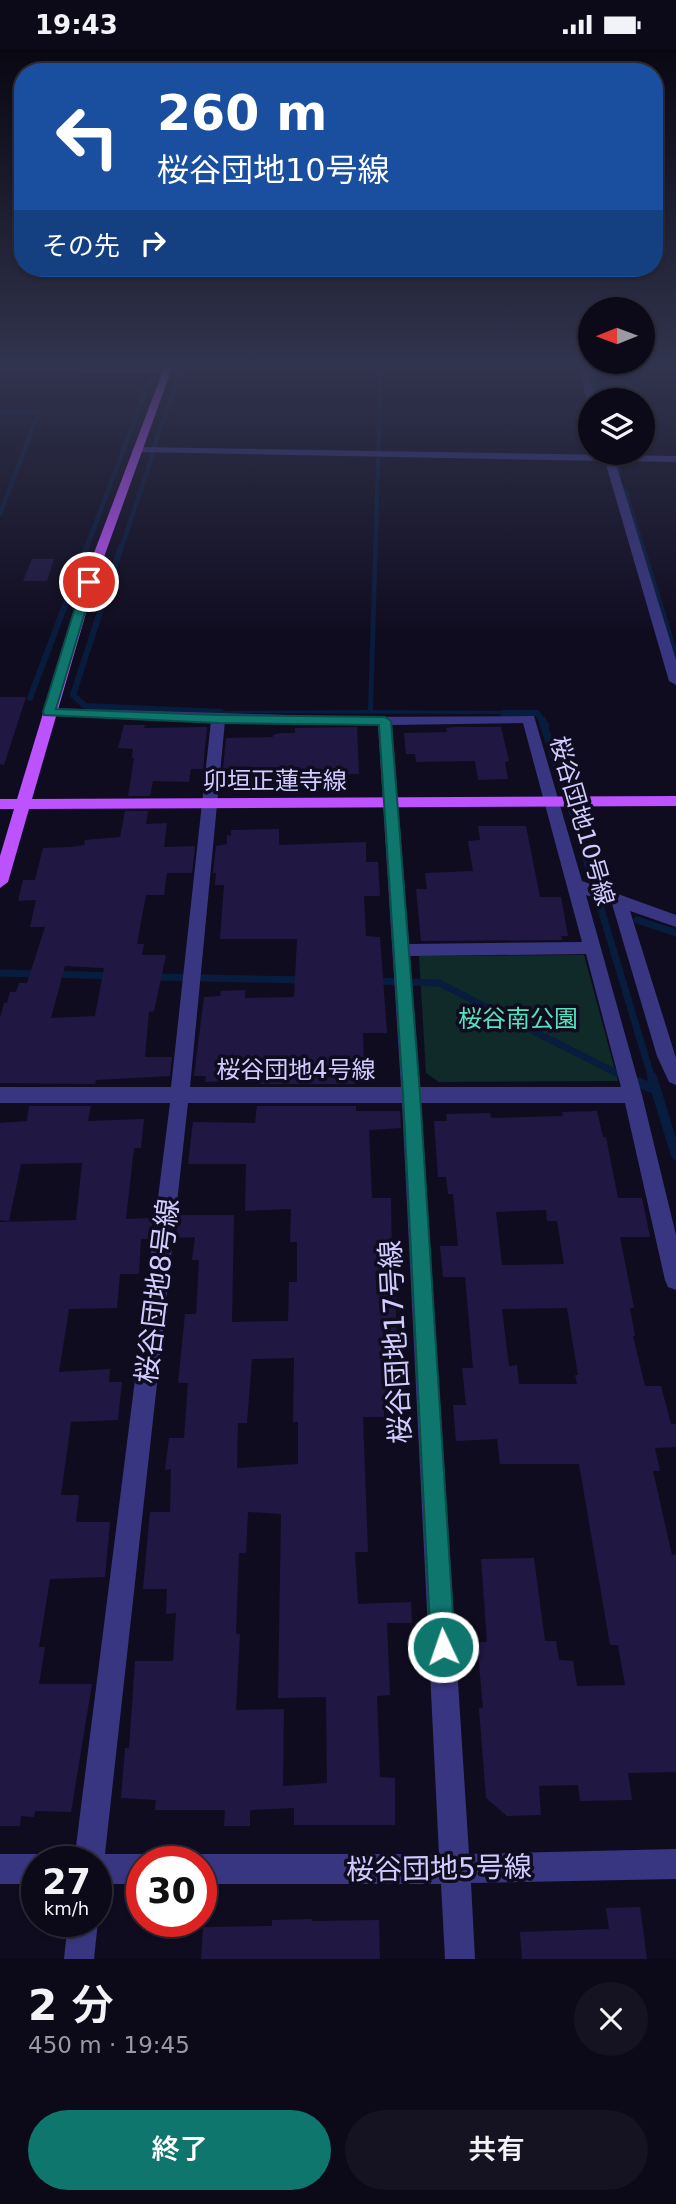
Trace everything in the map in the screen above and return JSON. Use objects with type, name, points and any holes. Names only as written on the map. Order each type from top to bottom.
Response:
[{"type":"main road","points":[[0,882],[89,582],[134,457]]},
{"type":"main road","name":"卯垣正蓮寺線","points":[[0,804],[676,801]]},
{"type":"street","points":[[655,458],[676,459]]},
{"type":"street","points":[[612,465],[676,681]]},
{"type":"street","name":"桜谷団地10号線","points":[[49,712],[218,719],[529,719],[633,1095],[676,1280]]},
{"type":"street","name":"桜谷団地8号線","points":[[91,1846],[180,1095],[218,719]]},
{"type":"street","name":"桜谷団地17号線","points":[[385,721],[411,1094],[460,1959]]},
{"type":"street","points":[[576,885],[676,922]]},
{"type":"street","points":[[618,902],[666,1056],[676,1077]]},
{"type":"street","points":[[401,950],[594,949]]},
{"type":"street","name":"桜谷団地4号線","points":[[0,1095],[633,1095]]},
{"type":"street","name":"桜谷団地5号線","points":[[217,1869],[455,1869],[676,1864]]},
{"type":"street","points":[[0,1869],[21,1869]]},
{"type":"street","points":[[79,1959],[81,1937]]},
{"type":"green space","name":"桜谷南公園","points":[[584,955],[618,1081],[439,1082],[426,1073],[419,956]]},
{"type":"water","points":[[376,457],[380,457],[373,710],[511,711],[511,714],[211,711],[368,710]]},
{"type":"water","points":[[537,717],[545,717],[569,786],[560,787]]},
{"type":"building","points":[[32,559],[54,559],[47,581],[23,581]]},
{"type":"building","points":[[0,697],[26,697],[4,765],[0,764]]},
{"type":"building","points":[[124,725],[145,725],[144,728],[207,727],[203,769],[191,769],[189,782],[153,781],[150,796],[128,796],[134,758],[133,749],[118,748]]},
{"type":"building","points":[[357,727],[359,774],[294,775],[294,786],[236,786],[237,770],[223,769],[226,738],[273,737],[281,733],[295,733],[295,728]]},
{"type":"building","points":[[501,727],[509,761],[505,762],[508,779],[478,780],[475,761],[416,762],[415,754],[406,754],[404,733],[447,732],[446,728]]},
{"type":"building","points":[[125,811],[148,811],[146,824],[167,823],[164,847],[195,846],[192,873],[167,873],[164,895],[146,895],[137,944],[144,944],[142,955],[166,955],[154,1011],[149,1012],[145,1057],[172,1057],[170,1076],[96,1080],[95,1084],[0,1083],[0,1018],[4,1003],[7,1003],[10,992],[16,992],[19,983],[27,983],[45,927],[30,927],[36,900],[18,901],[23,880],[35,880],[43,848],[71,847],[84,845],[85,840],[120,837]],"holes":[[[65,966],[104,968],[95,1016],[51,1018]]]},
{"type":"building","points":[[478,826],[526,826],[540,897],[561,897],[568,936],[561,936],[562,940],[421,941],[416,889],[427,889],[425,873],[473,871],[468,841],[480,840]]},
{"type":"building","points":[[279,829],[279,845],[366,842],[366,862],[378,862],[380,896],[364,896],[366,936],[380,937],[387,1033],[363,1033],[364,1071],[355,1072],[356,1084],[259,1084],[259,1080],[205,1082],[206,1076],[194,1076],[204,997],[220,996],[221,991],[245,990],[245,998],[294,997],[297,939],[220,939],[224,885],[215,885],[216,873],[213,873],[216,846],[227,844],[227,835],[231,836],[231,830]]},
{"type":"building","points":[[29,1106],[91,1106],[88,1121],[144,1119],[141,1148],[134,1148],[126,1219],[153,1218],[150,1239],[141,1239],[139,1274],[120,1274],[117,1308],[69,1309],[59,1372],[110,1369],[109,1382],[122,1382],[118,1420],[71,1422],[61,1495],[79,1495],[76,1522],[110,1522],[105,1577],[50,1579],[39,1647],[45,1647],[39,1684],[92,1684],[71,1812],[35,1811],[34,1817],[21,1816],[20,1826],[0,1826],[0,1222],[76,1220],[82,1163],[21,1164],[9,1221],[0,1220],[0,1123],[27,1121]]},
{"type":"building","points":[[257,1106],[356,1106],[356,1111],[400,1111],[401,1128],[369,1130],[372,1198],[391,1198],[397,1371],[401,1394],[384,1395],[384,1417],[363,1417],[368,1552],[355,1552],[358,1604],[411,1602],[412,1623],[387,1623],[390,1695],[377,1696],[380,1777],[395,1778],[395,1825],[294,1825],[294,1808],[250,1810],[250,1826],[224,1826],[225,1810],[155,1810],[156,1800],[121,1798],[125,1748],[129,1748],[135,1661],[173,1661],[176,1613],[166,1614],[167,1589],[143,1589],[150,1512],[170,1512],[171,1469],[165,1470],[169,1438],[184,1438],[188,1383],[178,1383],[185,1314],[196,1314],[199,1260],[192,1260],[195,1237],[176,1238],[178,1217],[234,1215],[232,1322],[288,1321],[289,1282],[297,1282],[297,1242],[290,1242],[291,1209],[245,1211],[246,1164],[188,1164],[193,1122],[255,1123]],"holes":[[[294,1358],[293,1422],[298,1422],[298,1464],[237,1468],[238,1423],[247,1423],[252,1359]],[[248,1512],[281,1514],[278,1698],[326,1697],[327,1783],[283,1786],[284,1709],[236,1710],[240,1634],[236,1634],[239,1553],[246,1553]]]},
{"type":"building","points":[[597,1111],[603,1137],[606,1137],[618,1198],[642,1198],[650,1237],[620,1237],[634,1308],[630,1308],[633,1336],[645,1386],[661,1386],[671,1424],[676,1424],[676,1447],[655,1448],[660,1471],[653,1471],[672,1555],[676,1554],[676,1772],[628,1773],[632,1800],[580,1801],[578,1785],[539,1786],[541,1815],[507,1816],[486,1798],[479,1708],[483,1708],[477,1642],[487,1642],[481,1559],[534,1558],[545,1641],[556,1641],[559,1660],[573,1661],[577,1686],[625,1685],[618,1645],[610,1645],[579,1464],[500,1464],[497,1439],[456,1441],[453,1405],[466,1405],[462,1368],[473,1368],[465,1277],[443,1277],[440,1246],[458,1246],[453,1194],[448,1194],[446,1177],[438,1177],[434,1121],[447,1121],[446,1114],[490,1113],[491,1118],[563,1116],[562,1112]],"holes":[[[546,1210],[547,1221],[557,1221],[564,1264],[502,1265],[496,1212]],[[567,1308],[578,1375],[575,1375],[577,1384],[519,1384],[517,1365],[509,1366],[502,1309]]]},
{"type":"building","points":[[640,1907],[647,1959],[522,1959],[520,1932],[609,1929],[606,1908]]},
{"type":"building","points":[[272,1920],[379,1920],[380,1959],[201,1959],[202,1937],[217,1937],[217,1927],[272,1926]]},
{"type":"waterway","points":[[0,514],[22,457]]},
{"type":"waterway","points":[[86,549],[121,457]]},
{"type":"waterway","points":[[121,549],[152,457]]},
{"type":"waterway","points":[[617,465],[619,473]]},
{"type":"waterway","points":[[625,491],[643,549]]},
{"type":"waterway","points":[[30,698],[87,547]]},
{"type":"waterway","points":[[121,547],[73,695],[85,706],[221,712]]},
{"type":"waterway","points":[[642,547],[676,657]]},
{"type":"waterway","points":[[503,713],[537,713],[546,725]]},
{"type":"waterway","points":[[562,779],[652,1079]]},
{"type":"waterway","points":[[637,920],[676,933]]},
{"type":"waterway","points":[[0,973],[39,974]]},
{"type":"waterway","points":[[52,974],[112,976]]},
{"type":"waterway","points":[[153,977],[305,980]]},
{"type":"waterway","points":[[374,981],[439,983],[627,1079]]},
{"type":"waterway","points":[[623,1077],[627,1079]]},
{"type":"waterway","points":[[652,1077],[676,1155]]},
{"type":"waterway","points":[[627,1079],[655,1089]]},
{"type":"route","points":[[89,582],[49,712],[218,719],[385,721],[411,1094],[443,1647]]}]
